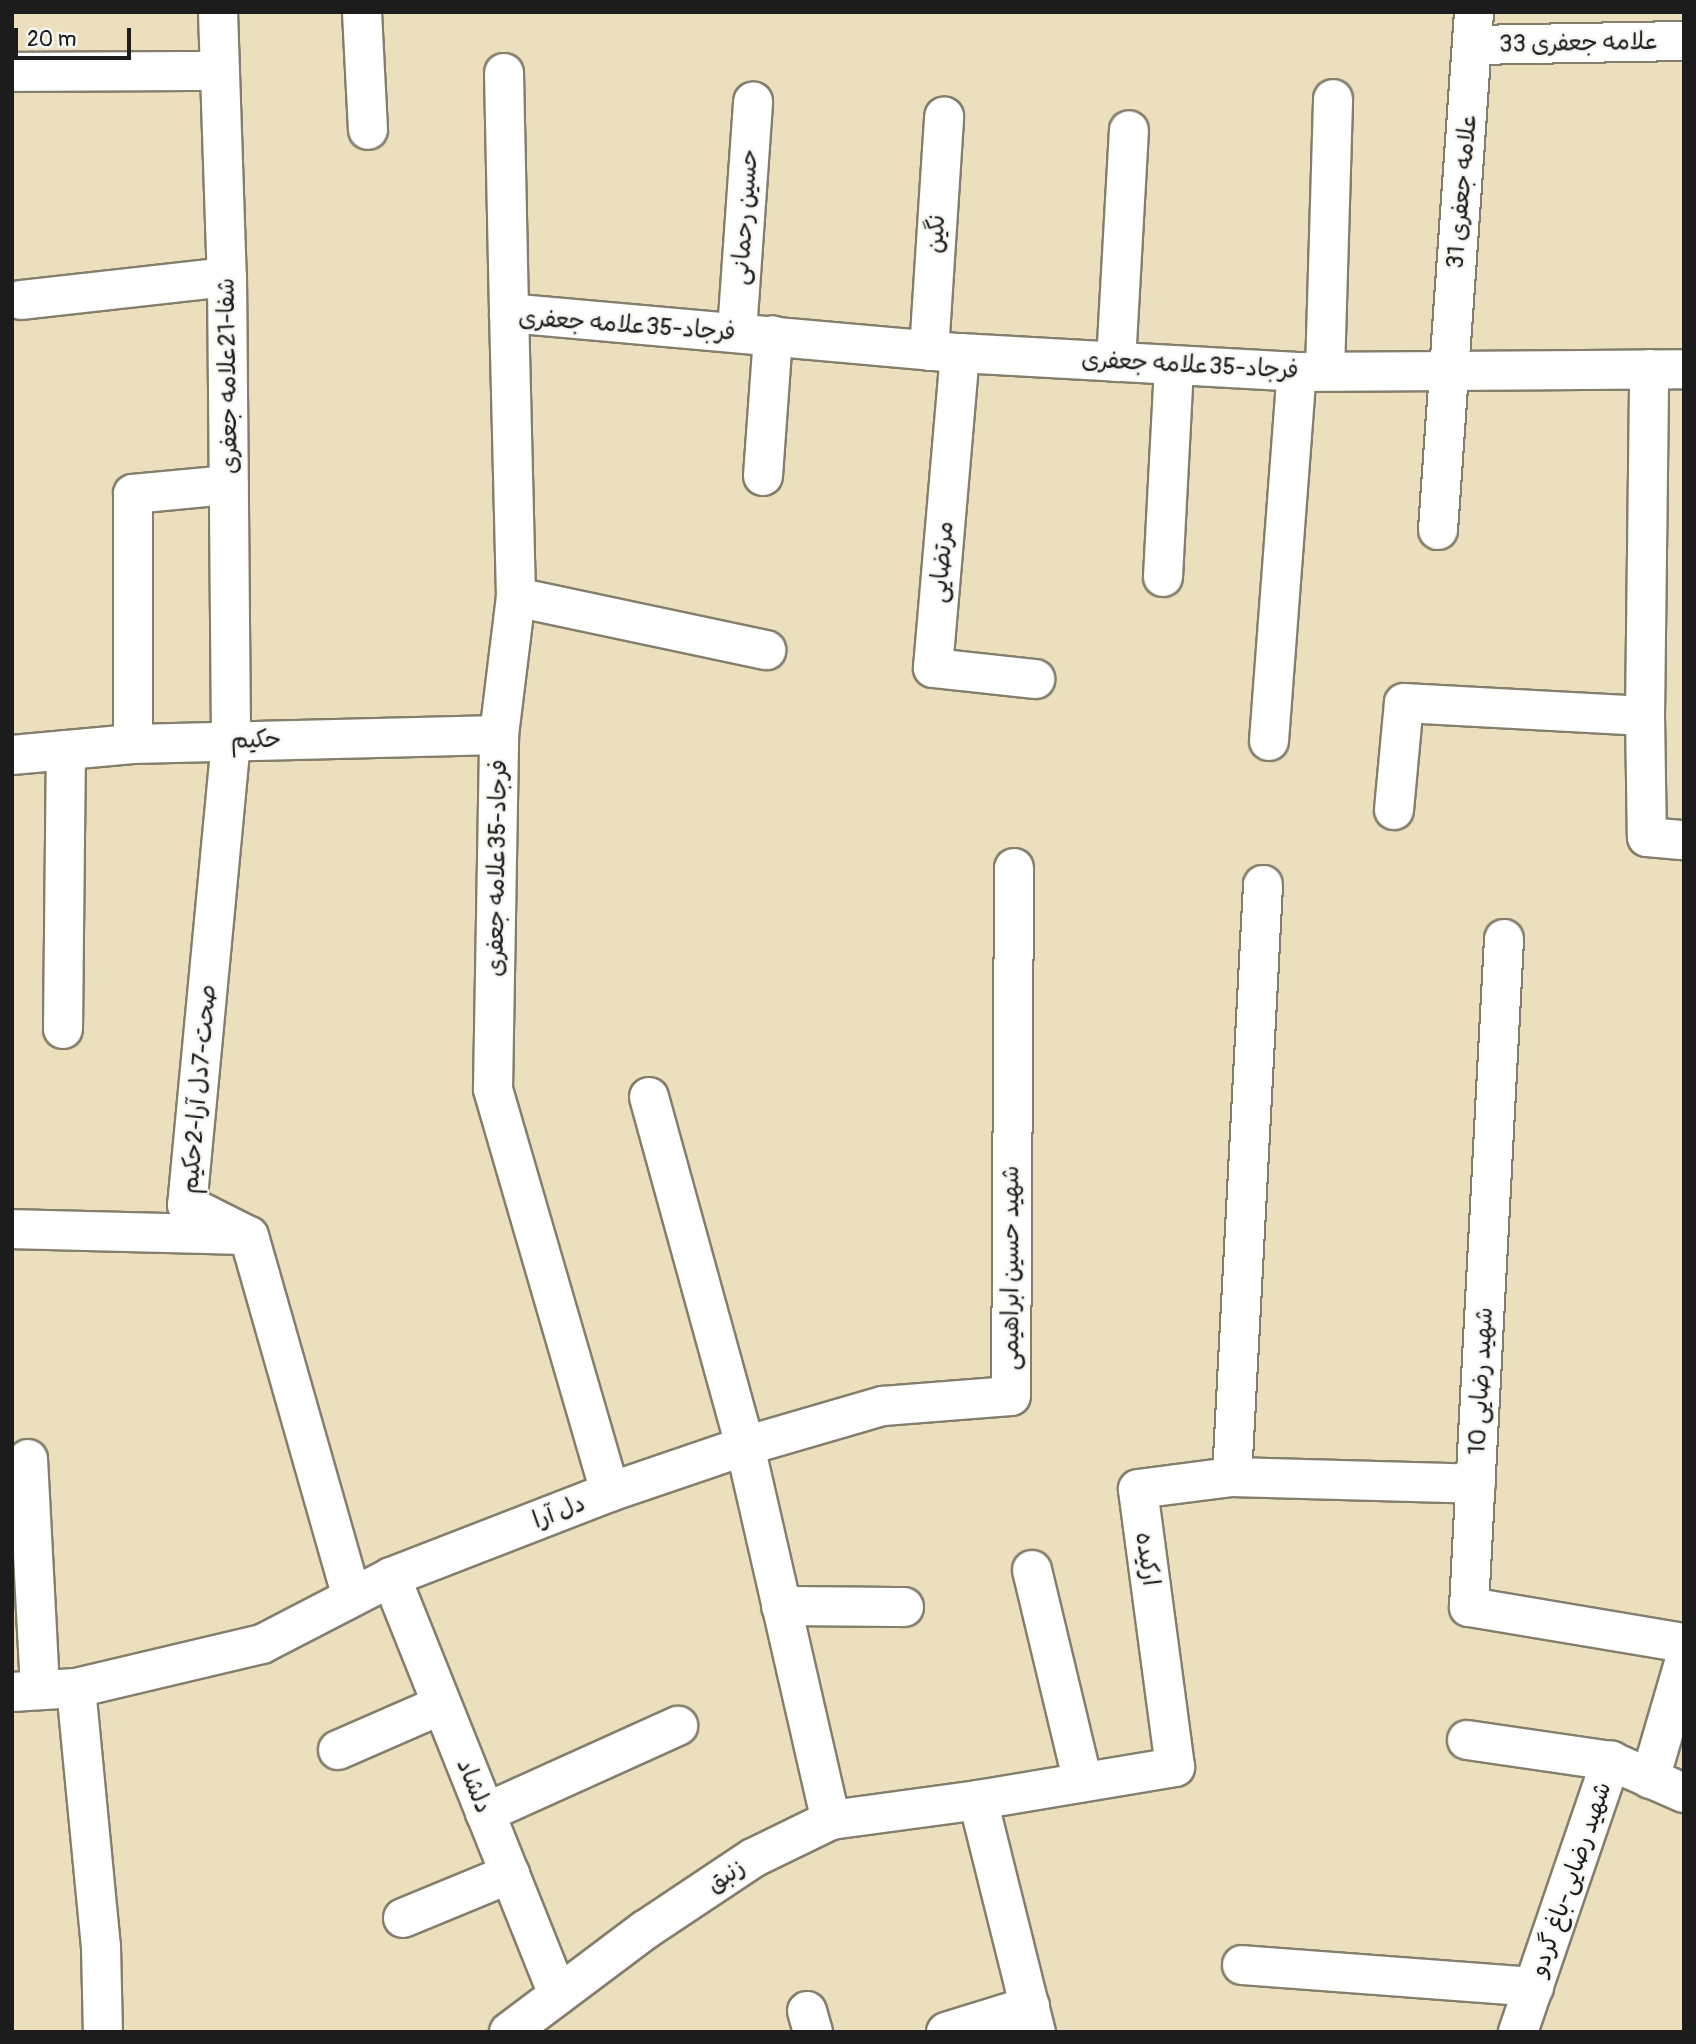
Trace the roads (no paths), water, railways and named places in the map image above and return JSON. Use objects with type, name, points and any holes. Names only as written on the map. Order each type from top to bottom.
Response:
[{"type":"street","name":"شفا-21علامه جعفری","points":[[218,12],[227,277],[231,741]]},
{"type":"street","points":[[362,12],[368,130]]},
{"type":"street","name":"علامه جعفری 33","points":[[1474,29],[1684,41]]},
{"type":"street","name":"علامه جعفری 31","points":[[1438,530],[1447,370],[1474,29]]},
{"type":"street","points":[[12,72],[220,71]]},
{"type":"street","points":[[504,73],[509,313]]},
{"type":"street","points":[[1269,741],[1311,371],[1333,99]]},
{"type":"street","name":"حسین رحمانی","points":[[753,102],[755,334],[763,476]]},
{"type":"street","name":"نگین","points":[[944,116],[945,352]]},
{"type":"street","points":[[1116,362],[1129,130]]},
{"type":"street","points":[[21,300],[227,277]]},
{"type":"street","name":"فرجاد-35علامه جعفری","points":[[610,1492],[492,1089],[499,735],[516,597],[509,313],[945,352],[1174,365],[1311,371],[1666,369]]},
{"type":"street","name":"مرتضایی","points":[[945,352],[933,668],[1035,679]]},
{"type":"street","points":[[1163,577],[1174,365]]},
{"type":"street","points":[[1666,369],[1645,716],[1647,837],[1684,840]]},
{"type":"street","points":[[133,744],[133,494],[229,485]]},
{"type":"street","points":[[516,597],[766,650]]},
{"type":"street","points":[[1394,810],[1404,703],[1645,716]]},
{"type":"street","name":"حکیم","points":[[12,755],[133,744],[499,735]]},
{"type":"street","name":"صحت-7دل آرا-2حکیم","points":[[231,741],[187,1205],[249,1236]]},
{"type":"street","points":[[63,1029],[66,750]]},
{"type":"street","name":"شهید حسین ابراهیمی","points":[[744,1446],[883,1406],[1011,1396],[1014,868]]},
{"type":"street","points":[[1232,1476],[1263,885]]},
{"type":"street","name":"شهید رضایی 10","points":[[1504,939],[1469,1607],[1684,1643]]},
{"type":"street","points":[[649,1097],[744,1446],[831,1820]]},
{"type":"street","points":[[12,1229],[249,1236],[352,1597]]},
{"type":"street","name":"دل آرا","points":[[43,1690],[262,1644],[391,1577],[610,1492],[744,1446]]},
{"type":"street","points":[[28,1459],[43,1690],[101,1947],[103,2032]]},
{"type":"street","name":"ارکیده","points":[[978,1800],[1175,1767],[1138,1489],[1232,1476],[1476,1484]]},
{"type":"street","points":[[1032,1570],[1083,1782]]},
{"type":"street","name":"دلشاد","points":[[391,1577],[558,1995]]},
{"type":"street","points":[[781,1606],[904,1607]]},
{"type":"street","points":[[1667,1786],[1684,1663]]},
{"type":"street","points":[[338,1750],[441,1704]]},
{"type":"street","points":[[485,1813],[678,1726]]},
{"type":"street","points":[[1467,1740],[1611,1761]]},
{"type":"street","name":"شهید رضایی-باغ گردو","points":[[1518,2032],[1611,1761],[1667,1786]]},
{"type":"street","points":[[946,2032],[1033,2019],[978,1800]]},
{"type":"street","name":"زنبق","points":[[509,2032],[645,1930],[752,1858],[831,1820],[978,1800]]},
{"type":"street","points":[[403,1918],[510,1874]]},
{"type":"street","points":[[1242,1965],[1534,1987]]}]
